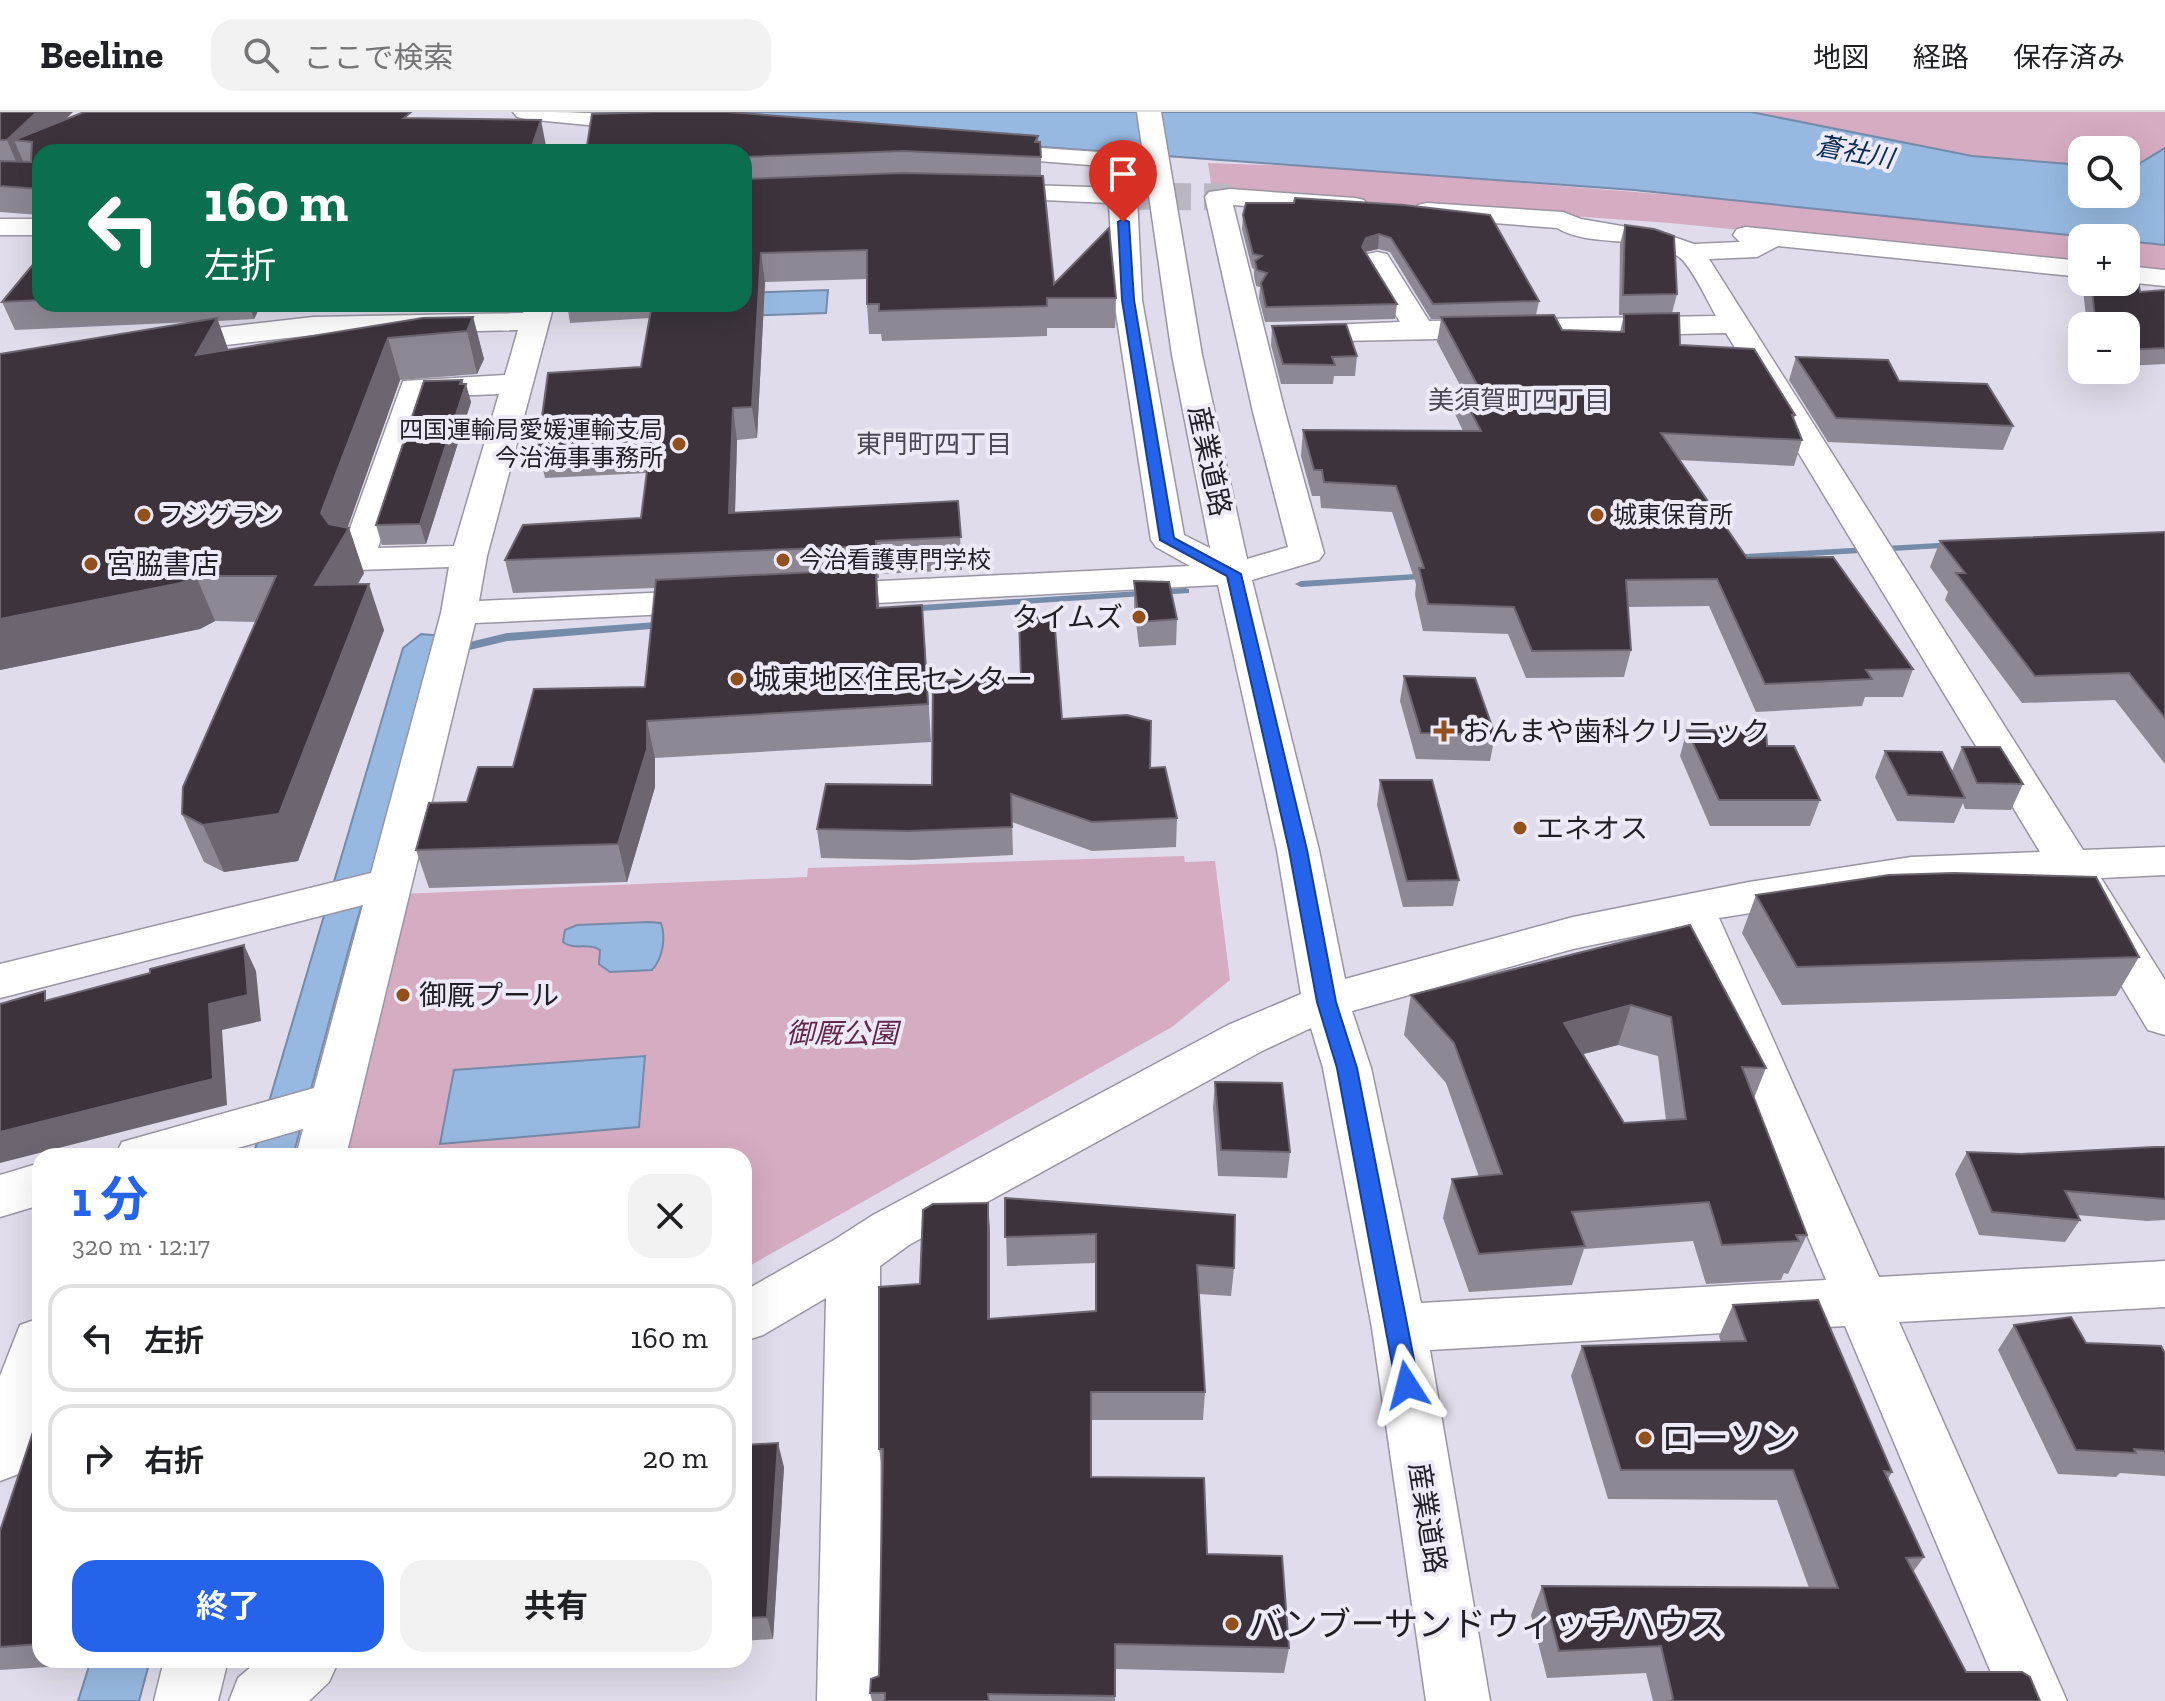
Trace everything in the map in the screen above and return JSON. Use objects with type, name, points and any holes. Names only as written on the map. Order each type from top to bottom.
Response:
[{"type":"street","points":[[525,112],[588,124],[676,126]]},
{"type":"street","name":"産業道路","points":[[1149,112],[1142,161],[1233,574],[1298,850],[1326,1002],[1347,1068],[1399,1328],[1458,1701]]},
{"type":"street","points":[[956,149],[1142,161]]},
{"type":"street","points":[[967,192],[1123,196],[1128,300],[1168,540],[1233,574]]},
{"type":"street","points":[[794,596],[1233,574],[1307,553],[1251,334],[1224,197],[1773,237],[2068,268]]},
{"type":"street","points":[[1563,220],[1573,226],[1662,241],[1691,252],[1757,249],[1773,237]]},
{"type":"street","points":[[0,227],[32,227]]},
{"type":"street","points":[[0,237],[7,241],[0,251]]},
{"type":"street","points":[[1691,252],[2066,863],[2159,998]]},
{"type":"street","points":[[1377,260],[1419,329]]},
{"type":"street","points":[[2140,275],[2165,278]]},
{"type":"street","points":[[131,347],[313,326],[538,313],[469,556],[459,613],[323,1148]]},
{"type":"street","points":[[1251,334],[1735,324]]},
{"type":"street","points":[[469,556],[357,559],[414,388],[517,384]]},
{"type":"street","points":[[459,613],[746,599]]},
{"type":"street","points":[[752,1313],[853,1256],[891,1230],[1245,1038],[1326,1002],[1573,933],[1692,908],[1911,872],[2165,861]]},
{"type":"street","points":[[0,981],[388,884]]},
{"type":"street","points":[[1692,908],[2035,1701]]},
{"type":"street","points":[[168,1148],[335,1101]]},
{"type":"street","points":[[0,1196],[32,1186]]},
{"type":"street","points":[[849,1701],[853,1256]]},
{"type":"street","points":[[1399,1328],[2165,1284]]},
{"type":"street","points":[[2,1441],[32,1363]]},
{"type":"street","points":[[186,1701],[194,1668]]},
{"type":"street","points":[[261,1701],[298,1668]]},
{"type":"green space","points":[[1751,112],[2165,112],[2165,148],[2140,163],[2140,136],[2068,136],[2068,164],[1972,156]]},
{"type":"green space","points":[[1208,163],[1325,167],[1795,205],[2068,234],[2068,263],[1670,223],[1212,191]]},
{"type":"green space","points":[[2140,242],[2165,245],[2165,274],[2140,271]]},
{"type":"green space","name":"御厩公園","points":[[1184,856],[1185,862],[1215,861],[1230,980],[1172,1027],[752,1264],[752,1148],[344,1148],[401,894],[807,877],[808,868]]},
{"type":"water","name":"蒼社川","points":[[560,112],[1751,112],[1972,156],[2068,164],[2068,208],[2140,208],[2140,163],[2165,148],[2165,245],[2140,242],[2140,224],[2068,224],[2068,235],[1634,190]]},
{"type":"water","points":[[828,290],[826,313],[718,317],[728,312],[752,312],[752,293]]},
{"type":"water","points":[[421,634],[442,636],[351,941],[295,1148],[255,1148],[403,648]]},
{"type":"water","points":[[661,923],[663,935],[661,954],[652,970],[610,972],[599,964],[600,950],[563,942],[565,930],[577,925]]},
{"type":"water","points":[[645,1056],[639,1127],[440,1144],[454,1070]]},
{"type":"water","points":[[88,1668],[148,1668],[139,1701],[78,1701]]},
{"type":"building","points":[[0,112],[37,112],[7,140],[0,140]]},
{"type":"building","points":[[84,112],[411,112],[404,118],[541,120],[533,144],[32,144],[32,188],[0,186],[0,161],[31,162],[32,142],[14,140]]},
{"type":"building","points":[[728,112],[1038,136],[1035,142],[1040,142],[1041,157],[903,151],[752,157],[752,144],[587,144],[592,114]]},
{"type":"building","points":[[903,173],[1043,176],[1054,284],[1109,228],[1116,298],[1047,298],[1047,306],[879,311],[879,304],[867,304],[867,250],[761,253],[752,407],[733,408],[729,513],[958,501],[961,537],[876,541],[876,546],[505,560],[523,525],[641,518],[651,440],[538,446],[548,373],[641,367],[651,312],[752,312],[752,179]]},
{"type":"building","points":[[1295,198],[1404,205],[1490,215],[1539,301],[1433,304],[1391,238],[1379,234],[1366,238],[1362,247],[1397,304],[1266,307],[1261,283],[1267,273],[1257,270],[1255,261],[1262,256],[1253,254],[1243,215],[1246,203],[1294,203]]},
{"type":"building","points":[[1625,225],[1654,229],[1674,236],[1677,294],[1623,295]]},
{"type":"building","points":[[32,266],[32,300],[2,302]]},
{"type":"building","points":[[2165,290],[2165,348],[2140,349],[2140,312],[2094,312],[2093,296],[2140,296],[2140,292]]},
{"type":"building","points":[[1679,313],[1680,345],[1754,349],[1795,415],[1792,415],[1802,440],[1661,433],[1747,558],[1833,557],[1913,669],[1866,670],[1872,679],[1765,684],[1717,579],[1626,580],[1631,650],[1532,651],[1514,607],[1428,604],[1419,568],[1424,568],[1396,486],[1324,482],[1322,470],[1314,470],[1303,430],[1481,431],[1459,389],[1479,388],[1441,317],[1554,315],[1562,330],[1624,332],[1624,314]]},
{"type":"building","points":[[473,317],[467,331],[388,338],[321,513],[329,524],[349,528],[315,585],[369,584],[279,814],[203,825],[182,814],[183,787],[276,576],[196,576],[181,583],[0,619],[0,354],[217,318],[196,355],[423,318]]},
{"type":"building","points":[[1346,324],[1357,356],[1332,357],[1335,365],[1283,364],[1272,326]]},
{"type":"building","points":[[1796,357],[1888,360],[1899,381],[1987,384],[2013,426],[1836,418]]},
{"type":"building","points":[[462,380],[460,384],[466,384],[420,524],[376,525],[424,381]]},
{"type":"building","points":[[2165,532],[2165,718],[2129,673],[2035,676],[1956,573],[1965,573],[1940,541]]},
{"type":"building","points":[[876,569],[877,608],[922,605],[928,704],[647,721],[647,749],[618,844],[416,850],[429,803],[467,802],[478,767],[513,767],[534,689],[645,687],[656,580]]},
{"type":"building","points":[[1134,581],[1169,582],[1177,619],[1139,622]]},
{"type":"building","points":[[1054,616],[1062,719],[1127,715],[1151,721],[1150,768],[1165,767],[1177,818],[1092,822],[1011,794],[1012,827],[909,831],[817,829],[826,784],[932,785],[933,681],[1021,676],[1019,618]]},
{"type":"building","points":[[1404,676],[1475,678],[1495,735],[1421,733]]},
{"type":"building","points":[[1687,730],[1766,730],[1767,746],[1794,746],[1820,800],[1719,800]]},
{"type":"building","points":[[1962,747],[2000,747],[2023,784],[1977,783]]},
{"type":"building","points":[[1885,751],[1942,752],[1965,798],[1908,795]]},
{"type":"building","points":[[1380,780],[1432,780],[1459,880],[1407,881]]},
{"type":"building","points":[[1954,873],[2096,877],[2139,957],[1797,967],[1756,895],[1889,875]]},
{"type":"building","points":[[1690,925],[1766,1068],[1742,1067],[1807,1235],[1796,1235],[1799,1241],[1722,1245],[1709,1202],[1572,1212],[1585,1246],[1479,1254],[1452,1179],[1502,1174],[1454,1043],[1411,995]],"holes":[[[1631,1005],[1671,1017],[1686,1119],[1624,1123],[1564,1023]]]},
{"type":"building","points":[[244,945],[248,995],[209,1004],[213,1079],[0,1132],[0,1004],[45,991],[45,1001]]},
{"type":"building","points":[[1215,1082],[1282,1083],[1290,1152],[1221,1150]]},
{"type":"building","points":[[2165,1147],[2165,1199],[2065,1191],[2080,1220],[1992,1212],[1967,1152],[2021,1154]]},
{"type":"building","points":[[1005,1198],[1235,1215],[1234,1268],[1197,1265],[1205,1392],[1091,1392],[1091,1477],[1204,1478],[1207,1554],[1282,1556],[1289,1648],[1115,1644],[1115,1696],[988,1694],[989,1701],[885,1701],[885,1693],[870,1693],[871,1679],[879,1676],[883,1449],[879,1449],[879,1287],[920,1284],[923,1210],[933,1204],[988,1203],[988,1319],[1096,1311],[1096,1234],[1005,1237]]},
{"type":"building","points":[[1818,1300],[1892,1472],[1884,1471],[1924,1557],[1906,1558],[1966,1672],[2022,1672],[2030,1677],[2040,1701],[1672,1701],[1661,1646],[1559,1651],[1542,1586],[1838,1588],[1793,1470],[1621,1470],[1582,1346],[1746,1341],[1733,1305]]},
{"type":"building","points":[[2071,1317],[2086,1343],[2161,1346],[2165,1353],[2165,1451],[2076,1450],[2014,1325]]},
{"type":"building","points":[[32,1435],[32,1645],[0,1647],[0,1531]]},
{"type":"building","points":[[778,1443],[767,1617],[752,1618],[752,1445]]},
{"type":"waterway","points":[[1728,558],[1955,545]]},
{"type":"waterway","points":[[1301,584],[1432,576]]},
{"type":"waterway","points":[[906,609],[1185,591]]},
{"type":"waterway","points":[[453,650],[507,637],[670,625]]},
{"type":"tunnel","points":[[1124,196],[1230,197]]},
{"type":"place","name":"四国運輸局愛媛運輸支局 今治海事事務所","points":[[679,444]]},
{"type":"place","name":"フジグラン","points":[[144,515]]},
{"type":"place","name":"城東保育所","points":[[1597,515]]},
{"type":"place","name":"今治看護専門学校","points":[[783,560]]},
{"type":"place","name":"宮脇書店","points":[[91,564]]},
{"type":"place","name":"タイムズ","points":[[1139,617]]},
{"type":"place","name":"城東地区住民センター","points":[[737,679]]},
{"type":"place","name":"おんまや歯科クリニック","points":[[1444,731]]},
{"type":"place","name":"エネオス","points":[[1520,828]]},
{"type":"place","name":"御厩プール","points":[[403,995]]},
{"type":"place","name":"ローソン","points":[[1645,1438]]},
{"type":"place","name":"バンブーサンドウィッチハウス","points":[[1232,1624]]},
{"type":"district","name":"美須賀町四丁目","points":[[1519,400]]},
{"type":"district","name":"東門町四丁目","points":[[934,444]]},
{"type":"route","points":[[1123,222],[1128,300],[1168,540],[1233,574],[1298,850],[1326,1002],[1347,1068],[1399,1328],[1407,1385]]}]
